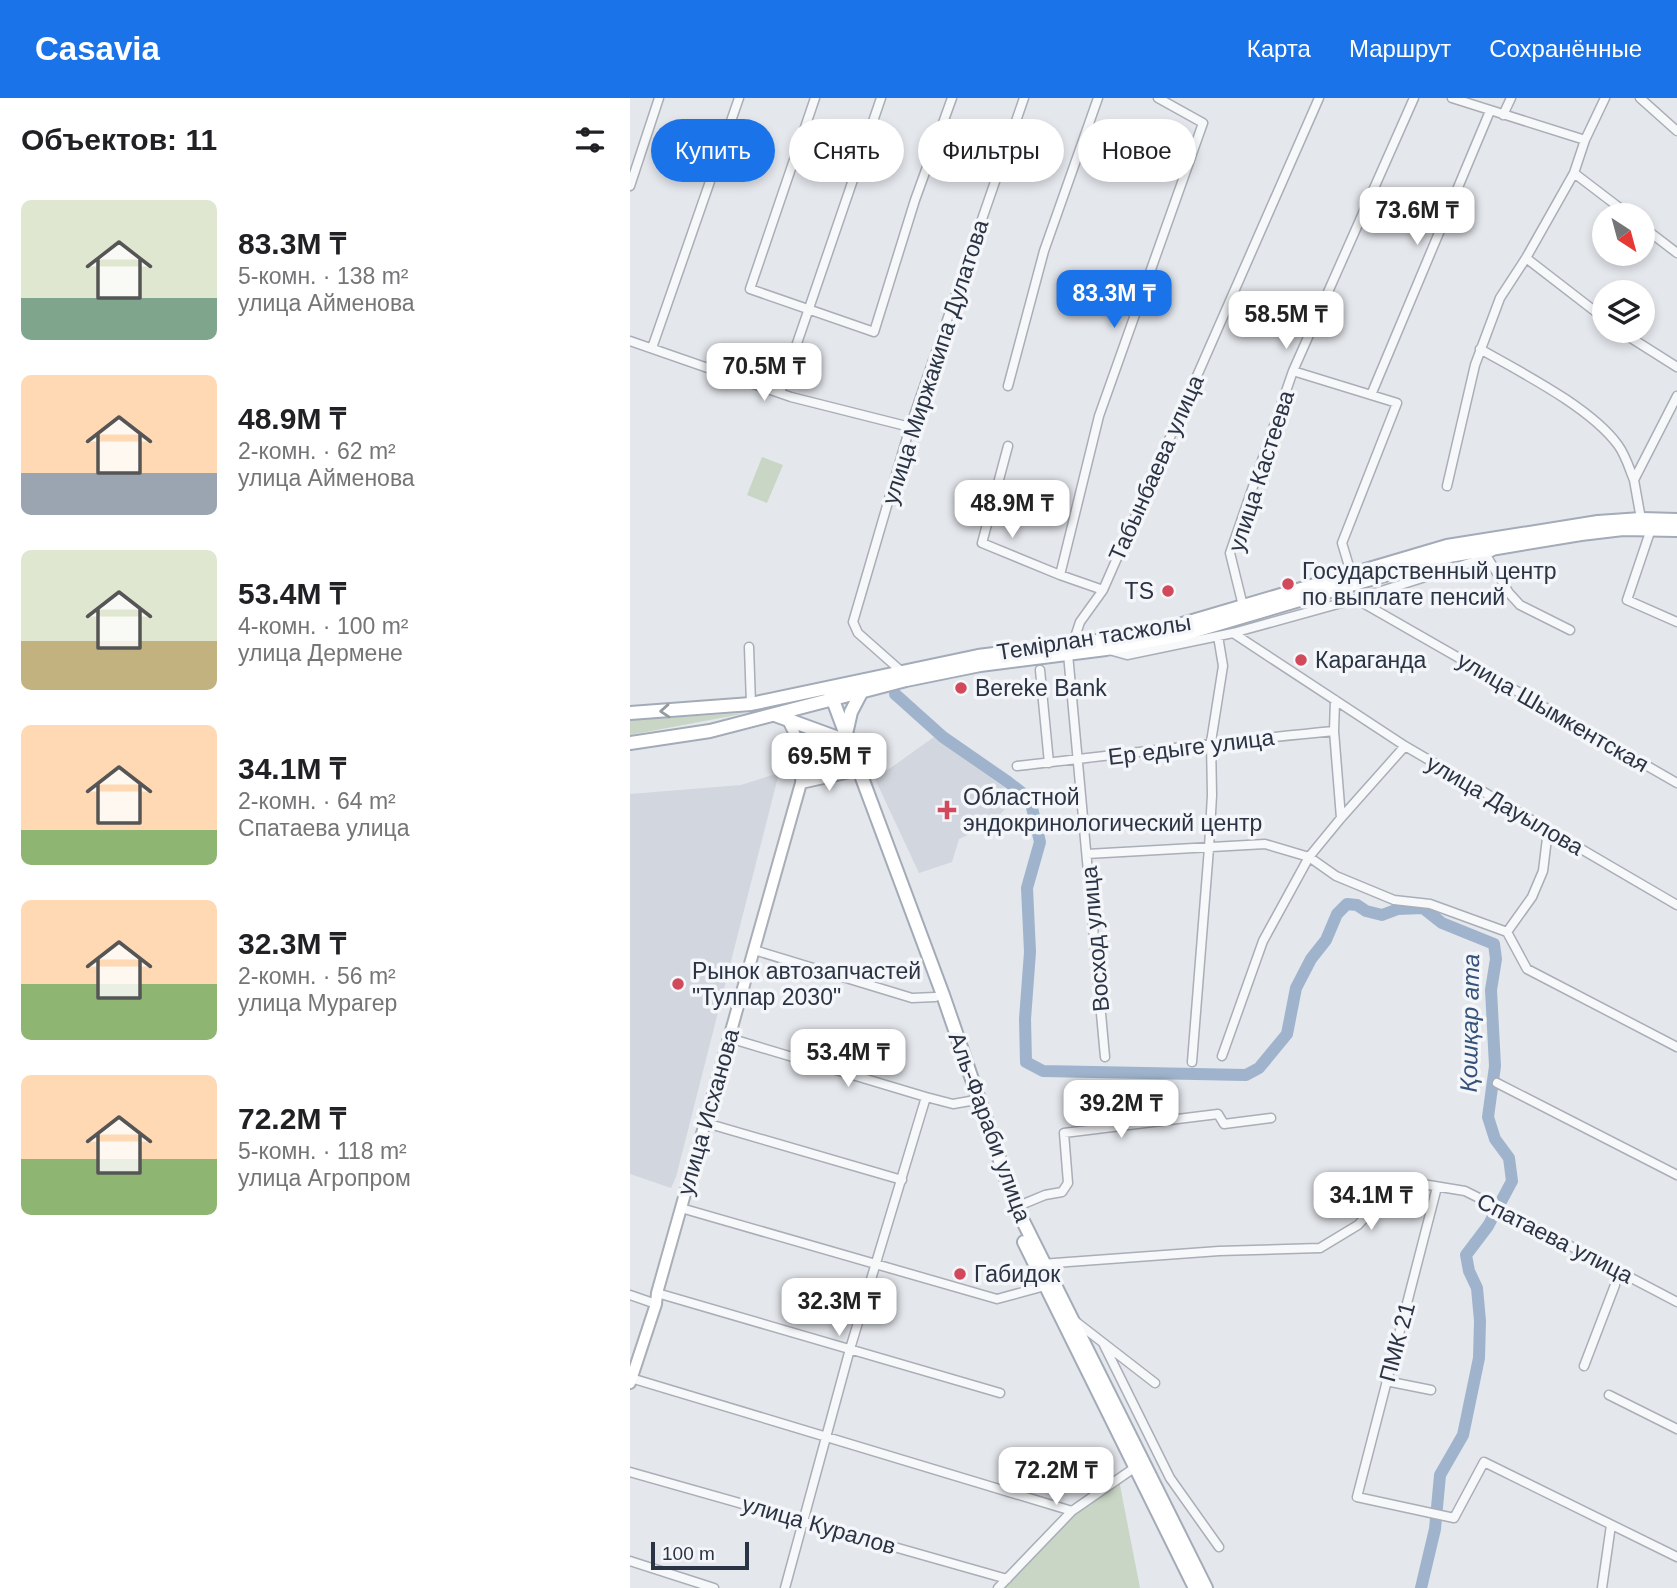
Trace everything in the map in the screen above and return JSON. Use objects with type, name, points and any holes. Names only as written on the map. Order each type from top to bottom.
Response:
[{"type":"main road","name":"Темірлан тасжолы","points":[[630,743],[705,732],[775,715],[901,671],[978,656],[1071,648],[1106,649],[1181,635],[1352,573],[1447,546],[1598,522],[1677,520]]},
{"type":"main road","name":"Темірлан тасжолы","points":[[630,713],[702,709],[862,691],[1245,612],[1449,555],[1623,529],[1677,530]]},
{"type":"main road","points":[[775,715],[842,736],[862,691]]},
{"type":"main road","name":"Аль-Фараби улица","points":[[826,695],[943,995],[1045,1286],[1138,1465],[1206,1588]]},
{"type":"main road","points":[[702,709],[712,722],[705,732]]},
{"type":"main road","name":"улица Исханова","points":[[631,1380],[801,783],[802,770],[797,737],[788,720]]},
{"type":"main road","name":"Аль-Фараби улица","points":[[842,736],[850,772],[935,998],[995,1176],[1039,1264],[1070,1317],[1195,1588]]},
{"type":"main road","points":[[801,783],[850,772]]},
{"type":"street","points":[[630,186],[659,98]]},
{"type":"street","points":[[652,348],[739,98]]},
{"type":"street","points":[[815,98],[750,289],[874,332],[915,200],[952,98]]},
{"type":"street","points":[[780,393],[881,98]]},
{"type":"street","name":"улица Миржакипа Дулатова","points":[[901,671],[854,627],[853,622],[910,428],[1024,98]]},
{"type":"street","points":[[1008,386],[1044,251],[1098,98]]},
{"type":"street","points":[[1060,575],[1099,415],[1203,123],[1158,98]]},
{"type":"street","name":"Табынбаева улица","points":[[1071,648],[1080,622],[1103,590],[1319,98]]},
{"type":"street","name":"улица Кастеева","points":[[1245,612],[1230,553],[1293,371],[1414,98]]},
{"type":"street","points":[[1452,98],[1585,140]]},
{"type":"street","points":[[1503,115],[1511,98]]},
{"type":"street","points":[[1447,486],[1480,349],[1500,298],[1574,173],[1585,140],[1605,98]]},
{"type":"street","points":[[1640,98],[1677,131]]},
{"type":"street","points":[[1371,395],[1490,111]]},
{"type":"street","points":[[1574,173],[1613,203]]},
{"type":"street","points":[[1656,237],[1677,253]]},
{"type":"street","points":[[1526,258],[1592,309]]},
{"type":"street","points":[[630,341],[780,393],[910,428]]},
{"type":"street","points":[[1638,343],[1677,368]]},
{"type":"street","points":[[1480,349],[1582,412],[1610,435],[1625,456],[1634,480],[1641,519]]},
{"type":"street","points":[[1293,371],[1397,403],[1342,543],[1352,573]]},
{"type":"street","points":[[1634,480],[1677,396]]},
{"type":"street","points":[[1008,446],[982,543],[1103,590]]},
{"type":"street","points":[[1651,529],[1628,600],[1677,622]]},
{"type":"street","points":[[1106,649],[1127,655],[1233,633],[1356,599],[1479,560],[1503,545]]},
{"type":"street","points":[[1486,555],[1509,593],[1520,605],[1570,631]]},
{"type":"street","name":"улица Шымкентская","points":[[1356,599],[1677,783]]},
{"type":"street","name":"улица Дауылова","points":[[1233,633],[1405,746],[1677,905]]},
{"type":"street","points":[[1192,1062],[1209,848],[1211,743],[1223,666],[1218,636]]},
{"type":"street","points":[[749,647],[751,704]]},
{"type":"street","name":"Восход улица","points":[[1071,648],[1077,761],[1105,1057]]},
{"type":"street","points":[[1040,670],[1049,763]]},
{"type":"street","points":[[1335,701],[1334,731],[1340,817]]},
{"type":"street","name":"Ер едыге улица","points":[[1017,766],[1334,731]]},
{"type":"street","points":[[1222,1056],[1263,942],[1309,857],[1340,817],[1405,746]]},
{"type":"street","points":[[1507,933],[1532,897],[1543,871],[1548,830]]},
{"type":"street","points":[[1087,854],[1265,844],[1309,857],[1336,876],[1394,900],[1430,904],[1507,933],[1527,969],[1677,1047]]},
{"type":"street","points":[[754,950],[912,998],[935,998]]},
{"type":"street","points":[[729,1038],[926,1097],[953,1104],[970,1101]]},
{"type":"street","points":[[1497,1083],[1677,1175]]},
{"type":"street","points":[[785,1588],[850,1349],[926,1097]]},
{"type":"street","points":[[1016,1207],[1045,1195],[1062,1192],[1066,1188],[1068,1183],[1064,1133],[1218,1114],[1224,1124],[1271,1118]]},
{"type":"street","points":[[706,1123],[902,1181]]},
{"type":"street","name":"Спатаева улица","points":[[1039,1264],[1219,1251],[1320,1248],[1358,1225],[1395,1185],[1404,1181],[1465,1192],[1499,1206],[1677,1302]]},
{"type":"street","name":"ПМК 21","points":[[1437,1187],[1357,1497],[1454,1518],[1484,1462],[1611,1525]]},
{"type":"street","points":[[681,1208],[996,1299],[1045,1286]]},
{"type":"street","points":[[1584,1366],[1615,1285],[1615,1268]]},
{"type":"street","points":[[630,1295],[656,1298],[1000,1392]]},
{"type":"street","points":[[1070,1317],[1155,1383]]},
{"type":"street","points":[[1104,1345],[1170,1478],[1219,1547]]},
{"type":"street","points":[[631,1380],[1072,1511]]},
{"type":"street","points":[[1386,1381],[1432,1390]]},
{"type":"street","points":[[1609,1395],[1677,1429]]},
{"type":"street","points":[[998,1588],[1072,1511],[1138,1465]]},
{"type":"street","name":"улица Куралов","points":[[630,1472],[1007,1579]]},
{"type":"street","points":[[1602,1588],[1611,1525],[1677,1557]]},
{"type":"street","points":[[630,1561],[714,1588]]},
{"type":"shaded area","name":"Областной эндокринологический центр","points":[[934,737],[1016,796],[993,823],[959,839],[952,862],[919,873],[875,779]]},
{"type":"shaded area","name":"Рынок автозапчастей \"Тулпар 2030\"","points":[[779,773],[671,1188],[630,1174],[630,794],[741,785]]},
{"type":"green space","points":[[762,457],[783,465],[767,503],[747,495]]},
{"type":"green space","points":[[747,713],[630,735],[630,720]]},
{"type":"green space","points":[[1118,1475],[1140,1588],[998,1588],[1072,1511]]},
{"type":"waterway","name":"Қошқар ата","points":[[895,694],[943,737],[1030,799],[1040,842],[1027,888],[1030,952],[1025,1019],[1026,1062],[1043,1071],[1246,1075],[1259,1068],[1287,1034],[1296,988],[1311,959],[1326,940],[1337,914],[1347,904],[1382,915],[1398,909],[1423,908],[1442,923],[1494,944],[1496,959],[1491,990],[1495,1066],[1488,1117],[1495,1139],[1509,1158],[1512,1181],[1488,1226],[1466,1255],[1469,1271],[1477,1288],[1479,1358],[1463,1435],[1440,1475],[1435,1529],[1421,1588]]},
{"type":"place","name":"Государственный центр по выплате пенсий","points":[[1288,584]]},
{"type":"place","name":"TS","points":[[1168,591]]},
{"type":"place","name":"Караганда","points":[[1301,660]]},
{"type":"place","name":"Bereke Bank","points":[[961,688]]},
{"type":"place","name":"Областной эндокринологический центр","points":[[947,810]]},
{"type":"place","name":"Рынок автозапчастей \"Тулпар 2030\"","points":[[678,984]]},
{"type":"place","name":"Габидок","points":[[960,1274]]}]
